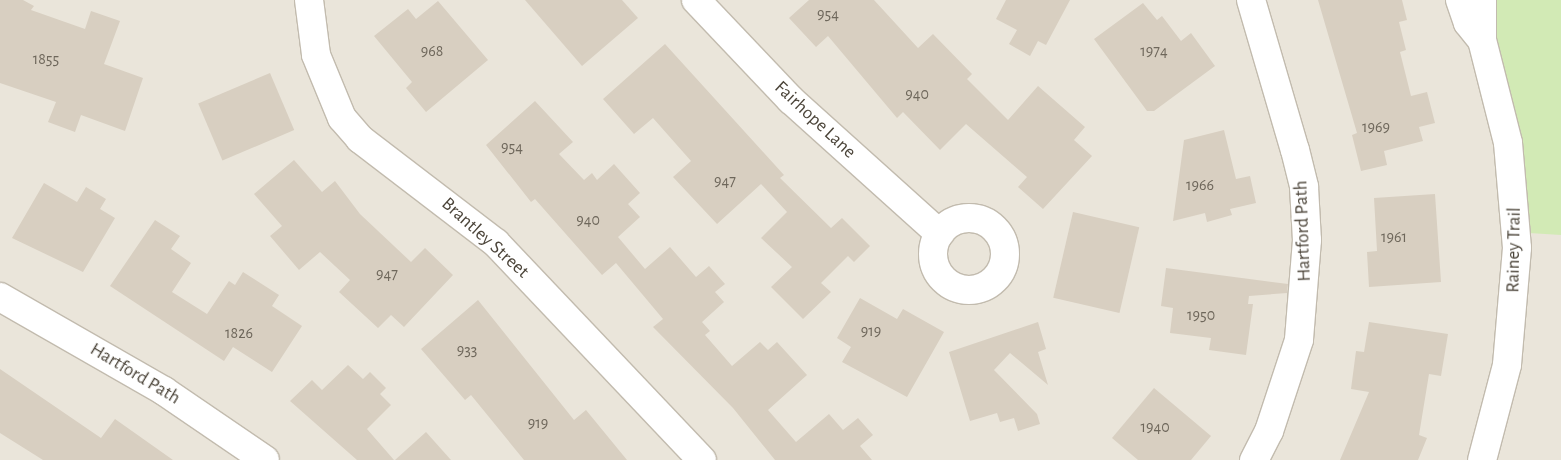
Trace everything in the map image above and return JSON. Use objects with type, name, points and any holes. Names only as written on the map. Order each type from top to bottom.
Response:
[{"type":"street","name":"Brantley Street","points":[[310,0],[322,76],[342,118],[360,139],[496,243],[702,460]]},
{"type":"street","name":"Fairhope Lane","points":[[696,0],[791,100],[940,234]]},
{"type":"street","name":"Hartford Path","points":[[1251,0],[1304,187],[1307,240],[1299,340],[1270,431],[1254,460]]},
{"type":"street","name":"Rainey Trail","points":[[1460,0],[1468,23],[1482,40]]},
{"type":"street","name":"Rainey Trail","points":[[1482,0],[1482,40],[1508,143],[1517,248],[1507,365],[1482,460]]},
{"type":"street","name":"Hartford Path","points":[[0,296],[164,391],[264,460]]},
{"type":"shaded area","points":[[0,0],[1561,0],[1561,460],[0,460]]},
{"type":"green space","points":[[1494,0],[1561,0],[1561,235],[1529,233],[1520,141],[1496,45]]},
{"type":"building","points":[[0,0],[23,0],[34,6],[31,10],[85,29],[91,11],[120,21],[104,64],[143,78],[125,131],[81,115],[75,132],[48,122],[56,102],[0,83]]},
{"type":"building","points":[[525,0],[622,0],[638,18],[582,66]]},
{"type":"building","points":[[809,0],[874,0],[918,48],[933,34],[972,74],[967,79],[1008,120],[1038,86],[1085,127],[1074,140],[1092,156],[1043,209],[1018,187],[1027,177],[966,124],[940,150],[903,112],[897,118],[828,36],[816,47],[789,18]]},
{"type":"building","points":[[1006,0],[1070,0],[1046,45],[1038,41],[1030,56],[1009,44],[1017,30],[996,19]]},
{"type":"building","points":[[1318,0],[1402,0],[1407,20],[1399,22],[1406,50],[1400,52],[1411,96],[1427,92],[1435,123],[1419,127],[1423,141],[1384,151],[1387,165],[1361,171],[1352,135],[1357,133]]},
{"type":"building","points":[[438,1],[488,60],[426,112],[406,88],[412,82],[374,36],[408,9],[416,19]]},
{"type":"building","points":[[1143,3],[1157,20],[1162,16],[1181,41],[1191,33],[1215,66],[1154,111],[1147,111],[1094,39]]},
{"type":"building","points":[[665,44],[784,175],[780,178],[831,228],[842,218],[870,246],[854,262],[848,256],[821,283],[831,292],[803,319],[771,287],[792,267],[761,238],[787,212],[761,184],[717,224],[673,177],[691,161],[653,118],[634,134],[603,99]]},
{"type":"building","points":[[270,73],[294,130],[222,161],[198,103]]},
{"type":"building","points":[[535,101],[573,142],[559,154],[584,180],[592,173],[597,180],[614,164],[640,193],[628,204],[640,217],[618,237],[645,269],[670,247],[696,277],[709,266],[725,284],[715,292],[724,302],[702,322],[710,331],[705,335],[732,366],[760,342],[768,350],[777,342],[807,375],[768,410],[796,442],[829,414],[843,430],[858,418],[873,435],[860,446],[872,460],[775,460],[733,408],[653,327],[663,319],[616,263],[602,275],[535,199],[531,202],[486,145]]},
{"type":"building","points":[[1224,130],[1236,179],[1250,176],[1256,203],[1230,209],[1232,215],[1207,222],[1205,213],[1173,221],[1184,140]]},
{"type":"building","points":[[294,160],[322,192],[335,181],[360,214],[411,262],[425,248],[453,275],[404,327],[391,315],[378,328],[339,292],[350,280],[320,252],[299,270],[270,236],[282,226],[254,194]]},
{"type":"building","points":[[44,183],[77,202],[86,187],[106,199],[100,209],[115,218],[83,272],[12,238]]},
{"type":"building","points":[[1435,194],[1441,282],[1369,287],[1367,252],[1377,251],[1374,198]]},
{"type":"building","points":[[1073,212],[1139,227],[1119,313],[1053,298]]},
{"type":"building","points":[[155,220],[180,236],[171,249],[191,263],[172,292],[207,314],[229,281],[235,285],[243,272],[279,295],[272,306],[302,326],[272,372],[233,347],[224,361],[110,286]]},
{"type":"building","points":[[1166,268],[1288,284],[1287,293],[1249,296],[1248,304],[1253,304],[1246,355],[1209,350],[1211,338],[1170,333],[1173,308],[1161,306]]},
{"type":"building","points":[[860,298],[897,319],[903,309],[944,332],[907,397],[842,362],[851,347],[837,338]]},
{"type":"building","points":[[478,300],[574,420],[586,410],[627,460],[524,460],[471,395],[465,400],[421,349]]},
{"type":"building","points":[[1038,322],[1046,349],[1038,352],[1048,385],[1010,353],[994,370],[1037,414],[1040,424],[1018,431],[1014,418],[1000,422],[997,413],[970,421],[949,352]]},
{"type":"building","points":[[1369,322],[1448,334],[1441,376],[1429,374],[1419,435],[1427,438],[1418,460],[1340,460],[1369,392],[1351,389],[1356,351],[1364,352]]},
{"type":"building","points":[[348,365],[363,379],[370,372],[386,388],[380,394],[391,405],[367,429],[394,460],[357,460],[290,401],[312,380],[322,390]]},
{"type":"building","points":[[0,369],[101,438],[115,419],[173,460],[43,460],[0,433]]},
{"type":"building","points":[[1154,388],[1211,436],[1191,460],[1138,460],[1112,438]]},
{"type":"building","points":[[426,432],[451,460],[395,460]]}]
